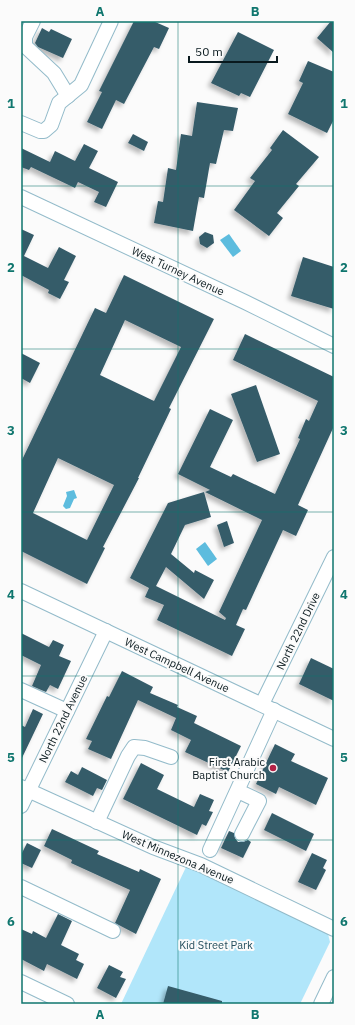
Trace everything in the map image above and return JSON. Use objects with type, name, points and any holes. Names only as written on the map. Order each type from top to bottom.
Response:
[{"type":"street","points":[[33,21],[25,37],[25,46],[54,73],[63,99]]},
{"type":"street","points":[[21,122],[40,131],[44,131],[51,125],[63,99],[81,85],[111,21]]},
{"type":"street","name":"West Turney Avenue","points":[[21,197],[245,302],[334,346]]},
{"type":"street","name":"North 22nd Drive","points":[[210,850],[238,790],[268,707],[334,557]]},
{"type":"street","name":"West Campbell Avenue","points":[[21,590],[334,738]]},
{"type":"street","name":"North 22nd Avenue","points":[[21,806],[25,789],[67,711],[106,631]]},
{"type":"street","points":[[21,690],[67,711]]},
{"type":"street","points":[[97,822],[128,756],[134,747],[145,748],[171,757]]},
{"type":"street","name":"West Minnezona Avenue","points":[[25,789],[153,848],[201,865],[334,929]]},
{"type":"street","points":[[238,790],[259,802],[242,834]]},
{"type":"street","points":[[21,887],[113,931]]},
{"type":"street","points":[[321,1004],[334,977]]},
{"type":"street","points":[[21,982],[66,1004]]},
{"type":"green space","name":"Kid Street Park","points":[[187,865],[328,934],[330,942],[300,1004],[121,1004]]},
{"type":"shaded area","points":[[229,234],[241,251],[233,257],[220,240]]},
{"type":"shaded area","points":[[74,490],[77,498],[74,499],[70,508],[66,509],[63,506],[67,496],[66,492]]},
{"type":"shaded area","points":[[205,542],[217,559],[208,566],[196,549]]},
{"type":"building","points":[[134,21],[153,21],[169,28],[159,49],[154,47],[124,104],[116,100],[102,129],[87,122],[102,92],[99,91]]},
{"type":"building","points":[[331,21],[334,21],[334,53],[317,38]]},
{"type":"building","points":[[42,28],[49,32],[51,29],[72,39],[63,58],[38,47],[35,43]]},
{"type":"building","points":[[238,32],[274,50],[250,97],[241,93],[239,96],[211,83]]},
{"type":"building","points":[[308,61],[334,72],[334,119],[327,133],[288,114],[303,83],[299,81]]},
{"type":"building","points":[[197,102],[238,108],[233,131],[224,130],[216,164],[210,163],[204,198],[199,197],[193,231],[154,223],[158,201],[163,202],[168,168],[176,170],[181,134],[192,136]]},
{"type":"building","points":[[283,130],[319,157],[296,184],[299,186],[277,213],[283,218],[269,236],[234,210],[255,181],[250,178],[272,150],[270,148]]},
{"type":"building","points":[[133,134],[148,142],[144,151],[128,143]]},
{"type":"building","points":[[84,144],[98,151],[89,168],[118,182],[106,207],[94,202],[99,192],[78,182],[75,188],[31,167],[29,170],[21,167],[21,148],[50,162],[55,151],[75,161]]},
{"type":"building","points":[[21,229],[34,235],[24,256],[48,268],[59,247],[76,256],[64,280],[69,282],[60,299],[48,293],[49,290],[21,275]]},
{"type":"building","points":[[205,232],[213,235],[214,243],[207,248],[200,244],[199,237]]},
{"type":"building","points":[[303,257],[334,267],[334,309],[291,296]]},
{"type":"building","points":[[124,275],[214,319],[169,408],[171,409],[139,478],[103,547],[105,548],[87,584],[21,551],[21,462],[95,308],[106,313]],"holes":[[[125,320],[181,347],[154,401],[100,375]],[[58,458],[114,485],[87,540],[33,513]]]},
{"type":"building","points":[[245,334],[334,377],[334,426],[298,505],[308,510],[296,536],[283,530],[246,610],[243,609],[236,625],[245,629],[232,656],[157,620],[164,605],[145,597],[149,588],[130,578],[168,503],[204,492],[211,517],[185,525],[171,554],[194,573],[195,570],[214,580],[204,599],[166,567],[156,586],[225,620],[226,618],[219,612],[262,520],[205,492],[210,490],[178,474],[210,409],[233,420],[210,467],[231,477],[233,474],[275,494],[300,439],[298,438],[306,419],[309,421],[318,401],[233,360]]},
{"type":"building","points":[[21,353],[40,363],[30,383],[21,378]]},
{"type":"building","points":[[256,385],[280,454],[257,462],[231,394]]},
{"type":"building","points":[[227,521],[234,543],[224,547],[217,525]]},
{"type":"building","points":[[21,633],[49,647],[53,640],[64,645],[59,656],[71,661],[58,689],[50,685],[46,692],[32,686],[41,665],[21,655]]},
{"type":"building","points":[[311,658],[334,669],[334,701],[299,684]]},
{"type":"building","points":[[122,671],[153,687],[150,693],[178,705],[177,707],[197,716],[194,723],[241,746],[228,772],[185,752],[191,740],[171,730],[176,718],[138,700],[111,759],[88,749],[92,741],[86,739],[107,696],[109,697]]},
{"type":"building","points":[[33,709],[43,714],[21,760],[21,725],[25,727]]},
{"type":"building","points":[[275,744],[295,754],[291,761],[328,778],[316,805],[279,787],[276,794],[256,784]]},
{"type":"building","points":[[141,763],[164,775],[157,789],[194,807],[200,794],[214,800],[209,811],[213,812],[206,826],[202,824],[197,835],[123,799]]},
{"type":"building","points":[[82,767],[107,780],[102,790],[97,788],[93,796],[65,782],[71,771],[78,775]]},
{"type":"building","points":[[272,813],[314,834],[306,851],[264,830]]},
{"type":"building","points":[[52,829],[99,851],[97,854],[139,872],[140,869],[161,879],[136,934],[115,923],[130,890],[71,863],[72,860],[44,846]]},
{"type":"building","points":[[229,831],[234,833],[238,842],[248,840],[251,842],[243,858],[221,848]]},
{"type":"building","points":[[27,843],[41,850],[32,868],[21,863],[21,855]]},
{"type":"building","points":[[312,853],[327,860],[323,868],[326,870],[316,890],[298,882]]},
{"type":"building","points":[[58,914],[72,921],[61,945],[79,954],[76,960],[84,964],[77,979],[47,964],[44,971],[21,959],[21,929],[32,934],[33,931],[46,938]]},
{"type":"building","points":[[109,965],[123,972],[120,977],[126,979],[116,998],[97,988]]},
{"type":"building","points":[[168,986],[222,1001],[222,1004],[163,1004]]},
{"type":"place","name":"First Arabic Baptist Church","points":[[273,768]]}]
